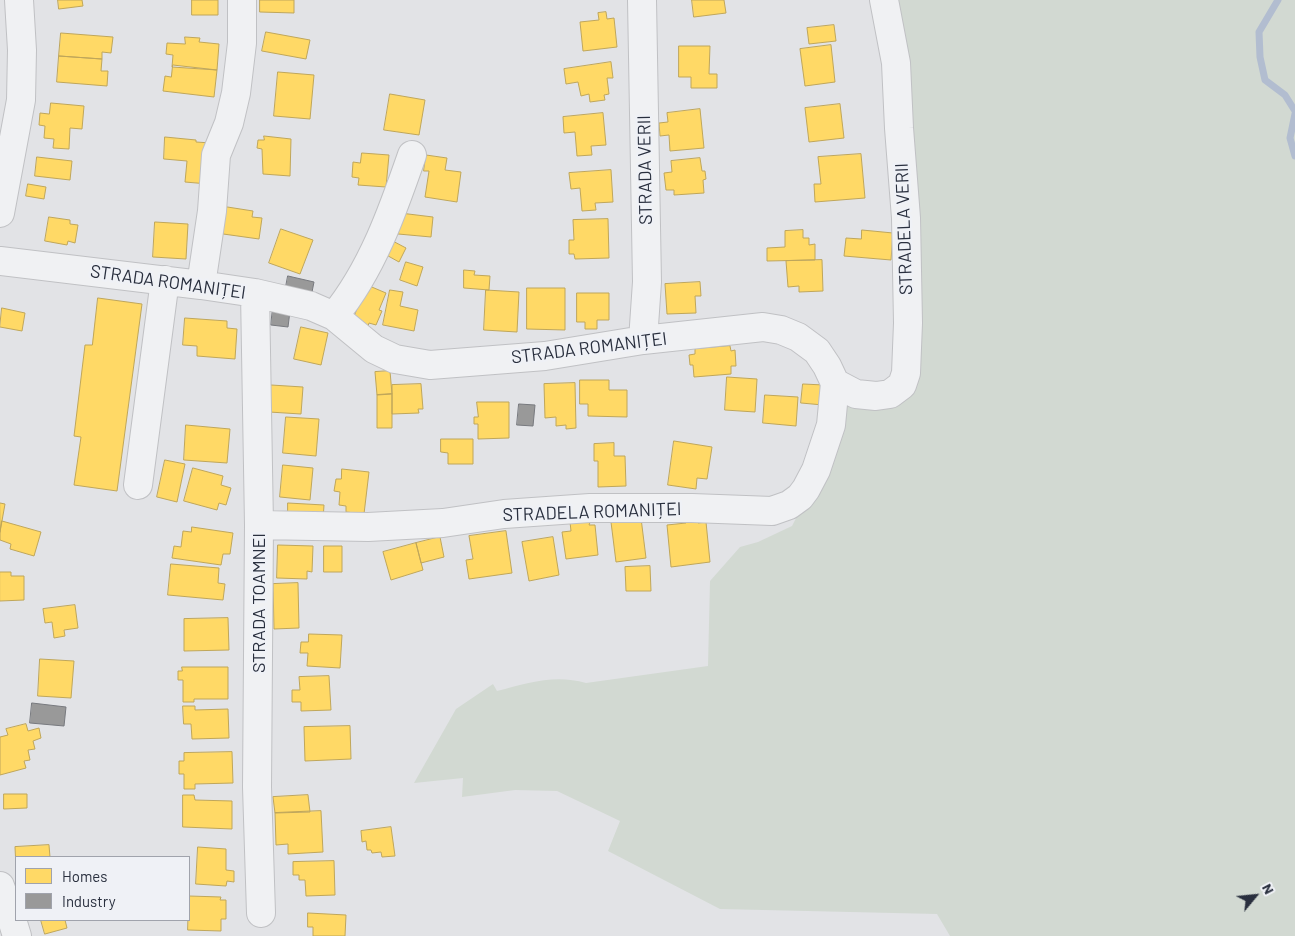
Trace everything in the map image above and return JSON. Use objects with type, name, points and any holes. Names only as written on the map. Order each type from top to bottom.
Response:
[{"type":"street","points":[[0,213],[21,100],[22,50],[18,0]]},
{"type":"street","points":[[201,284],[212,211],[216,155],[229,123],[236,93],[242,43],[242,0]]},
{"type":"street","name":"STRADA VERII","points":[[642,0],[647,282],[643,340]]},
{"type":"street","name":"STRADELA VERII","points":[[835,382],[856,394],[876,396],[890,394],[902,384],[906,373],[908,323],[906,218],[896,64],[884,0]]},
{"type":"street","points":[[334,316],[347,300],[363,274],[396,200],[412,155]]},
{"type":"street","name":"STRADA ROMANIȚEI","points":[[0,261],[201,284],[255,293],[311,306],[334,316],[374,349],[395,359],[430,365],[546,356],[643,340],[763,328],[781,330],[798,337],[816,351],[828,366],[835,382]]},
{"type":"street","points":[[138,486],[166,280]]},
{"type":"street","name":"STRADA TOAMNEI","points":[[255,293],[259,525],[257,787],[261,913]]},
{"type":"street","name":"STRADELA ROMANIȚEI","points":[[259,525],[396,526],[443,523],[504,514],[590,508],[692,508],[772,511],[789,505],[800,497],[816,470],[831,425],[835,382]]},
{"type":"street","points":[[0,886],[17,936]]},
{"type":"shaded area","points":[[896,0],[1295,0],[1295,936],[950,936],[937,914],[720,909],[608,851],[620,821],[557,791],[515,790],[462,797],[463,778],[414,783],[456,709],[493,684],[497,691],[552,679],[575,680],[586,683],[708,666],[710,581],[740,547],[758,542],[792,526],[804,503],[842,401],[895,408],[909,396]]},
{"type":"building: Homes","points":[[58,0],[82,0],[83,6],[59,9]]},
{"type":"building: Homes","points":[[192,0],[218,0],[218,15],[192,15]]},
{"type":"building: Homes","points":[[260,0],[294,0],[294,13],[260,12]]},
{"type":"building: Homes","points":[[692,0],[724,0],[726,13],[694,17]]},
{"type":"building: Homes","points":[[606,12],[607,19],[614,18],[617,47],[583,51],[580,22],[599,20],[598,13]]},
{"type":"building: Homes","points":[[834,25],[836,41],[809,44],[807,28]]},
{"type":"building: Homes","points":[[266,32],[310,40],[306,59],[262,51]]},
{"type":"building: Homes","points":[[61,33],[113,37],[111,53],[102,52],[102,59],[59,56]]},
{"type":"building: Homes","points":[[185,37],[200,38],[199,42],[219,44],[217,70],[172,67],[173,55],[166,54],[167,43],[185,44]]},
{"type":"building: Homes","points":[[831,45],[835,82],[805,86],[800,49]]},
{"type":"building: Homes","points":[[679,46],[710,46],[709,74],[717,74],[717,88],[691,88],[691,77],[679,77]]},
{"type":"building: Homes","points":[[59,56],[102,59],[101,71],[108,71],[107,86],[57,82]]},
{"type":"building: Homes","points":[[611,62],[613,78],[607,78],[609,94],[604,95],[605,100],[590,102],[589,94],[581,96],[578,82],[566,84],[564,69]]},
{"type":"building: Homes","points":[[173,65],[217,70],[214,97],[163,91],[165,76],[171,77]]},
{"type":"building: Homes","points":[[278,72],[314,75],[310,119],[274,116]]},
{"type":"building: Homes","points":[[390,94],[425,100],[419,135],[384,130]]},
{"type":"building: Homes","points":[[51,103],[84,106],[82,129],[70,128],[69,149],[53,148],[54,139],[44,138],[45,126],[39,125],[40,113],[49,114]]},
{"type":"building: Homes","points":[[840,104],[844,138],[809,142],[805,108]]},
{"type":"building: Homes","points":[[700,109],[704,148],[670,151],[669,135],[660,136],[659,123],[668,122],[667,113]]},
{"type":"building: Homes","points":[[603,113],[606,145],[591,146],[592,155],[577,156],[575,132],[564,133],[563,117]]},
{"type":"building: Homes","points":[[264,136],[291,139],[290,176],[263,174],[262,149],[257,148],[258,140],[264,140]]},
{"type":"building: Homes","points":[[165,137],[211,143],[208,184],[185,182],[187,161],[164,159]]},
{"type":"building: Homes","points":[[362,153],[389,155],[386,187],[358,185],[359,178],[352,177],[353,162],[360,163]]},
{"type":"building: Homes","points":[[861,154],[865,198],[815,202],[814,184],[821,184],[818,157]]},
{"type":"building: Homes","points":[[426,155],[447,158],[445,170],[461,172],[457,202],[425,197],[429,171],[424,171]]},
{"type":"building: Homes","points":[[37,157],[72,161],[70,180],[35,176]]},
{"type":"building: Homes","points":[[700,158],[702,171],[705,171],[706,179],[703,180],[704,193],[674,195],[674,190],[666,190],[664,173],[672,172],[671,161]]},
{"type":"building: Homes","points":[[611,170],[613,202],[595,203],[596,210],[582,211],[580,188],[571,189],[569,173]]},
{"type":"building: Homes","points":[[28,184],[46,187],[44,199],[26,196]]},
{"type":"building: Homes","points":[[221,206],[253,211],[252,217],[262,218],[259,239],[216,233]]},
{"type":"building: Homes","points":[[400,213],[433,217],[431,237],[398,234]]},
{"type":"building: Homes","points":[[49,217],[70,220],[70,224],[78,225],[75,243],[68,241],[67,245],[45,241]]},
{"type":"building: Homes","points":[[608,219],[609,258],[575,259],[574,254],[569,254],[569,240],[574,240],[573,220]]},
{"type":"building: Homes","points":[[155,222],[188,224],[186,259],[153,257]]},
{"type":"building: Homes","points":[[281,229],[313,240],[300,274],[269,263]]},
{"type":"building: Homes","points":[[803,230],[803,238],[809,238],[809,245],[815,244],[815,260],[767,261],[767,248],[785,247],[785,231]]},
{"type":"building: Homes","points":[[862,230],[893,233],[891,260],[844,256],[846,238],[861,239]]},
{"type":"building: Homes","points":[[387,238],[406,248],[399,262],[381,252]]},
{"type":"building: Homes","points":[[822,260],[823,291],[799,292],[799,286],[788,287],[786,261]]},
{"type":"building: Homes","points":[[406,262],[423,267],[417,286],[400,280]]},
{"type":"building: Homes","points":[[464,270],[475,271],[474,275],[490,276],[489,290],[464,288]]},
{"type":"building: Homes","points":[[700,282],[701,296],[695,296],[696,313],[667,314],[665,284]]},
{"type":"building: Homes","points":[[367,285],[386,293],[379,310],[382,311],[376,325],[369,323],[368,326],[353,320]]},
{"type":"building: Homes","points":[[527,288],[565,288],[565,330],[527,329]]},
{"type":"building: Homes","points":[[390,290],[403,292],[400,306],[418,310],[414,331],[383,325]]},
{"type":"building: Homes","points":[[486,290],[519,292],[517,332],[484,330]]},
{"type":"building: Homes","points":[[577,293],[609,293],[609,320],[597,320],[597,329],[585,329],[585,322],[577,322]]},
{"type":"building: Homes","points":[[98,298],[142,304],[117,491],[74,485],[81,437],[74,436],[85,345],[92,345]]},
{"type":"building: Homes","points":[[2,308],[25,313],[22,331],[0,327]]},
{"type":"building: Homes","points":[[185,318],[227,321],[227,328],[237,329],[235,359],[197,356],[197,346],[183,345]]},
{"type":"building: Homes","points":[[301,327],[328,333],[321,365],[294,359]]},
{"type":"building: Homes","points":[[730,346],[731,351],[735,350],[736,366],[731,366],[731,374],[694,377],[693,365],[690,365],[689,355],[695,354],[695,349]]},
{"type":"building: Homes","points":[[390,371],[392,394],[377,395],[375,372]]},
{"type":"building: Homes","points":[[727,377],[757,379],[755,412],[725,410]]},
{"type":"building: Homes","points":[[580,380],[609,380],[609,390],[627,390],[627,417],[588,416],[588,404],[580,404]]},
{"type":"building: Homes","points":[[575,383],[576,428],[566,429],[566,425],[556,426],[556,417],[545,418],[544,384]]},
{"type":"building: Homes","points":[[421,384],[423,409],[418,409],[419,413],[392,414],[392,385]]},
{"type":"building: Homes","points":[[803,384],[824,385],[823,405],[801,403]]},
{"type":"building: Homes","points":[[271,385],[303,387],[301,414],[269,412]]},
{"type":"building: Homes","points":[[392,394],[392,428],[377,428],[377,395]]},
{"type":"building: Homes","points":[[765,395],[798,397],[796,426],[763,423]]},
{"type":"building: Homes","points":[[477,402],[509,402],[509,438],[478,439],[478,424],[474,424],[474,417],[478,417]]},
{"type":"building: Homes","points":[[286,417],[319,419],[316,456],[283,453]]},
{"type":"building: Homes","points":[[186,425],[230,429],[227,463],[184,460]]},
{"type":"building: Homes","points":[[441,439],[473,439],[473,464],[448,464],[448,453],[441,452]]},
{"type":"building: Homes","points":[[674,441],[712,447],[707,479],[697,478],[696,489],[668,485]]},
{"type":"building: Homes","points":[[614,443],[614,456],[625,456],[626,486],[598,487],[598,461],[594,461],[594,444]]},
{"type":"building: Homes","points":[[165,460],[185,464],[177,502],[157,497]]},
{"type":"building: Homes","points":[[283,465],[313,468],[310,500],[280,497]]},
{"type":"building: Homes","points":[[193,468],[223,476],[221,485],[231,488],[226,505],[219,503],[217,510],[184,501]]},
{"type":"building: Homes","points":[[342,469],[369,472],[364,514],[346,512],[346,506],[339,505],[340,492],[334,491],[336,479],[341,479]]},
{"type":"building: Homes","points":[[0,503],[5,504],[0,532]]},
{"type":"building: Homes","points":[[288,503],[324,505],[323,520],[288,518]]},
{"type":"building: Homes","points":[[697,515],[698,523],[706,522],[710,562],[671,567],[667,525],[686,523],[685,516]]},
{"type":"building: Homes","points":[[641,518],[646,558],[616,562],[611,522]]},
{"type":"building: Homes","points":[[591,520],[589,525],[595,525],[598,555],[566,559],[562,532],[571,531],[570,522]]},
{"type":"building: Homes","points":[[2,521],[41,532],[34,556],[10,549],[11,544],[0,540]]},
{"type":"building: Homes","points":[[192,527],[233,533],[230,554],[223,554],[221,565],[172,558],[174,546],[181,547],[183,531],[191,532]]},
{"type":"building: Homes","points":[[506,531],[512,573],[469,579],[466,560],[473,559],[469,536]]},
{"type":"building: Homes","points":[[440,537],[444,557],[421,563],[416,543]]},
{"type":"building: Homes","points":[[553,537],[559,575],[529,581],[522,542]]},
{"type":"building: Homes","points":[[416,543],[423,570],[391,580],[383,552]]},
{"type":"building: Homes","points":[[278,545],[313,546],[312,572],[307,571],[307,579],[277,578]]},
{"type":"building: Homes","points":[[324,546],[342,546],[342,572],[324,572]]},
{"type":"building: Homes","points":[[171,564],[219,568],[218,583],[225,584],[223,600],[168,595]]},
{"type":"building: Homes","points":[[650,566],[651,591],[626,591],[625,567]]},
{"type":"building: Homes","points":[[0,572],[11,572],[11,576],[24,576],[24,600],[0,601]]},
{"type":"building: Homes","points":[[298,583],[299,628],[274,629],[273,584]]},
{"type":"building: Homes","points":[[75,605],[78,628],[64,630],[65,636],[54,638],[52,622],[45,623],[43,609]]},
{"type":"building: Homes","points":[[228,618],[229,650],[184,651],[184,619]]},
{"type":"building: Homes","points":[[309,634],[342,635],[340,668],[307,666],[308,653],[300,653],[301,642],[308,642]]},
{"type":"building: Homes","points":[[40,659],[74,661],[71,698],[38,696]]},
{"type":"building: Homes","points":[[182,667],[228,667],[228,699],[194,699],[194,702],[183,702],[183,680],[178,680],[178,671],[182,671]]},
{"type":"building: Homes","points":[[329,676],[331,710],[301,711],[301,702],[292,702],[292,690],[300,690],[299,677]]},
{"type":"building: Homes","points":[[183,706],[195,706],[195,710],[228,709],[229,738],[192,739],[191,724],[184,724]]},
{"type":"building: Homes","points":[[26,724],[28,731],[39,728],[41,738],[33,741],[35,749],[28,750],[30,760],[24,761],[26,768],[0,775],[0,737],[8,735],[6,729]]},
{"type":"building: Homes","points":[[350,726],[351,759],[305,761],[304,727]]},
{"type":"building: Homes","points":[[232,752],[233,783],[195,784],[195,789],[184,789],[184,774],[179,774],[179,761],[184,761],[184,753]]},
{"type":"building: Homes","points":[[4,794],[27,794],[27,808],[4,809]]},
{"type":"building: Homes","points":[[183,795],[194,795],[195,800],[232,801],[232,829],[183,827]]},
{"type":"building: Homes","points":[[308,795],[310,812],[275,813],[273,797]]},
{"type":"building: Homes","points":[[321,811],[323,852],[288,854],[288,844],[276,845],[275,813]]},
{"type":"building: Homes","points":[[391,827],[395,856],[382,857],[381,852],[372,853],[371,850],[367,850],[366,841],[362,842],[361,831]]},
{"type":"building: Homes","points":[[49,845],[50,856],[15,856],[15,847]]},
{"type":"building: Homes","points":[[198,847],[226,849],[226,870],[234,871],[234,882],[227,881],[226,886],[196,884]]},
{"type":"building: Homes","points":[[334,861],[335,895],[306,896],[305,880],[299,880],[299,875],[293,875],[293,862]]},
{"type":"building: Homes","points":[[190,896],[221,897],[220,900],[226,900],[226,919],[221,919],[221,931],[188,930]]},
{"type":"building: Homes","points":[[308,913],[346,915],[345,936],[313,936],[313,927],[308,927]]},
{"type":"building: Homes","points":[[41,921],[65,921],[67,928],[45,934]]},
{"type":"building: Industry","points":[[288,276],[314,282],[311,297],[285,292]]},
{"type":"building: Industry","points":[[273,308],[290,311],[288,327],[271,325]]},
{"type":"building: Industry","points":[[519,404],[535,405],[533,426],[517,425]]},
{"type":"building: Industry","points":[[32,703],[66,707],[64,726],[30,723]]},
{"type":"waterway","points":[[1278,0],[1259,32],[1260,57],[1265,80],[1285,95],[1295,111]]},
{"type":"waterway","points":[[1295,114],[1290,138],[1295,156]]}]
